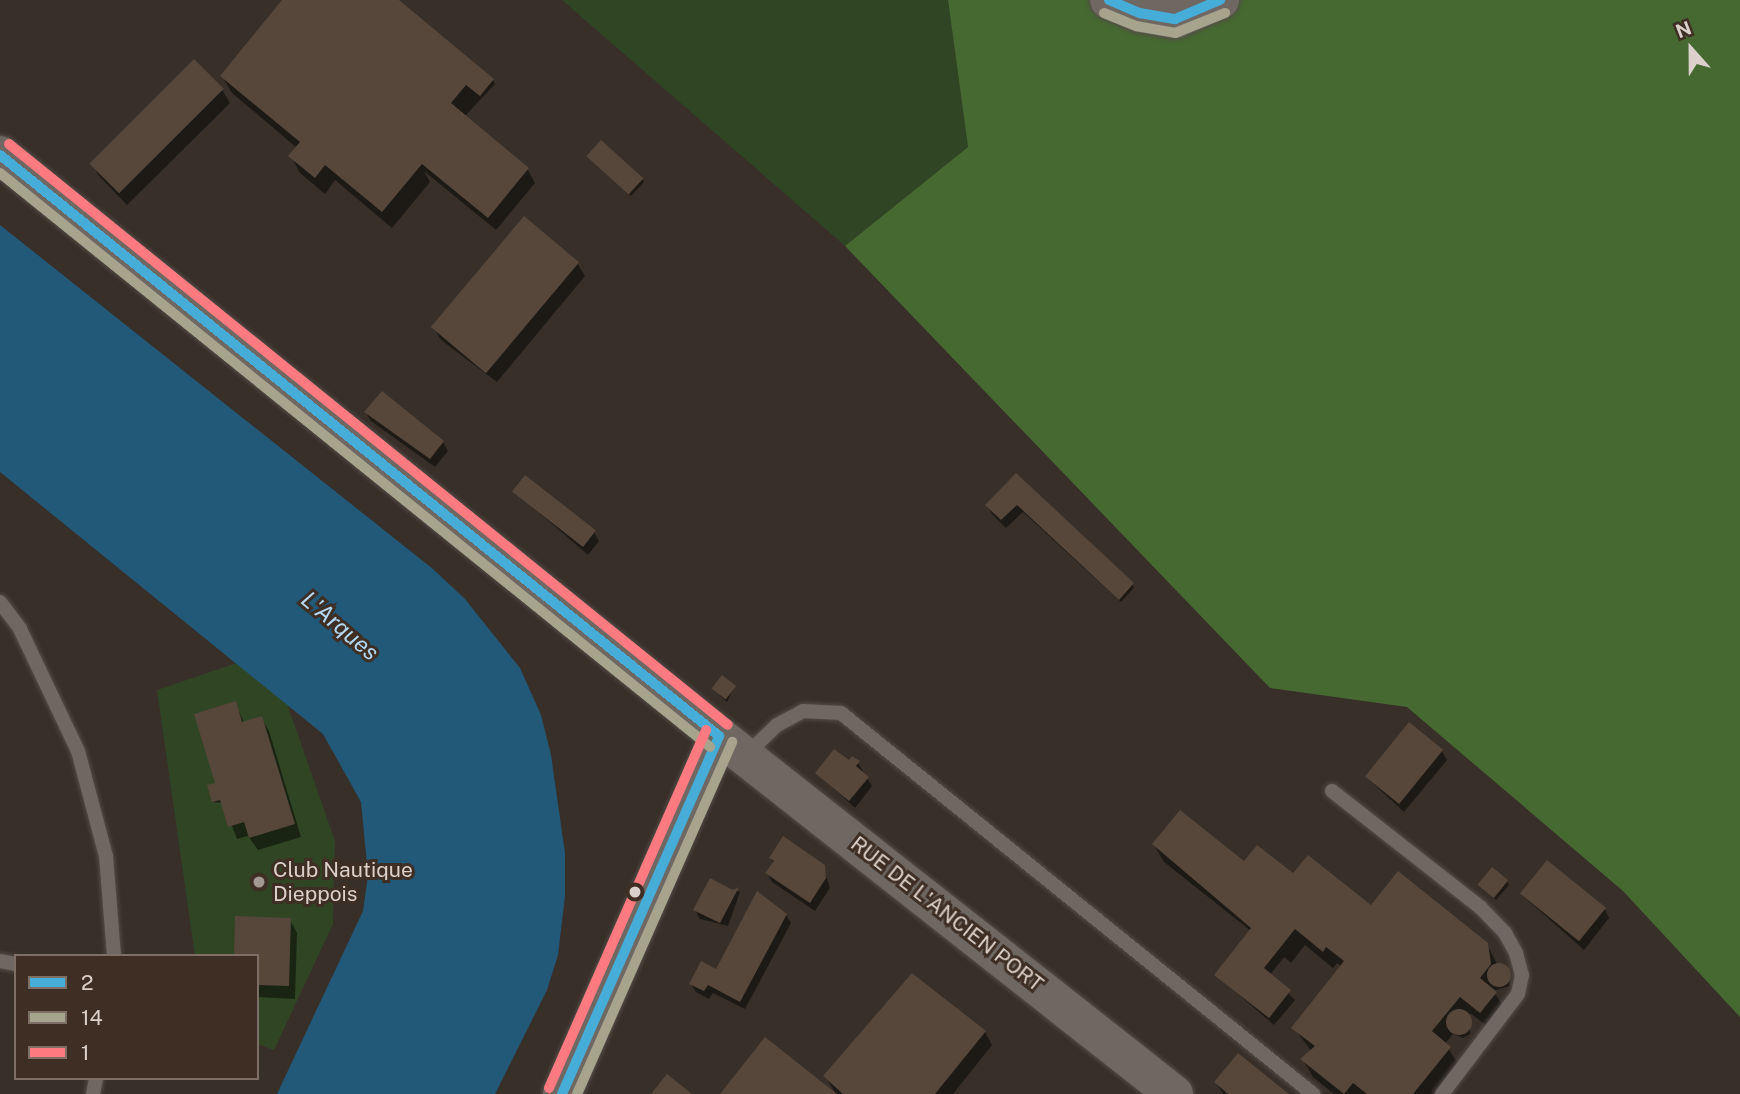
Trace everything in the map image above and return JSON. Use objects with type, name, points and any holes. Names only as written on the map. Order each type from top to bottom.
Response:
[{"type":"main road","points":[[1109,0],[1140,13],[1175,19],[1220,0]]},
{"type":"main road","name":"RUE DE L'ANCIEN PORT","points":[[0,155],[732,745],[1174,1094]]},
{"type":"main road","points":[[562,1094],[732,745]]},
{"type":"lane","points":[[0,602],[20,629],[78,751],[106,856],[114,954]]},
{"type":"lane","points":[[732,745],[803,711],[841,713],[1313,1094]]},
{"type":"lane","points":[[1332,791],[1481,908],[1505,933],[1516,953],[1521,975],[1518,994],[1443,1094]]},
{"type":"green space","points":[[562,0],[948,0],[968,147],[845,246]]},
{"type":"green space","points":[[948,0],[1740,0],[1740,1017],[1623,891],[1407,707],[1270,688],[845,246],[968,147]]},
{"type":"green space","name":"Club Nautique Dieppois","points":[[269,652],[335,841],[333,924],[274,1050],[259,1045],[259,954],[195,954],[157,690]]},
{"type":"water","name":"L'Arques","points":[[0,225],[433,569],[465,599],[520,668],[541,715],[551,755],[565,853],[565,896],[558,955],[547,990],[495,1094],[277,1094],[363,911],[368,875],[361,802],[323,734],[0,472]]},
{"type":"building","points":[[282,0],[399,0],[494,79],[480,96],[466,85],[451,103],[529,168],[488,218],[422,164],[382,212],[325,165],[315,178],[288,156],[300,142],[220,76]]},
{"type":"building","points":[[194,59],[224,89],[119,193],[89,164]]},
{"type":"building","points":[[601,140],[643,178],[629,194],[586,156]]},
{"type":"building","points":[[524,216],[579,262],[486,373],[431,327]]},
{"type":"building","points":[[382,391],[444,441],[430,459],[364,412]]},
{"type":"building","points":[[1016,473],[1134,583],[1119,600],[1017,505],[1001,520],[985,505]]},
{"type":"building","points":[[525,475],[596,530],[583,547],[512,492]]},
{"type":"building","points":[[722,675],[736,686],[726,699],[712,688]]},
{"type":"building","points":[[236,701],[242,722],[262,716],[295,824],[249,838],[244,822],[228,827],[220,800],[212,802],[207,785],[215,783],[194,714]]},
{"type":"building","points":[[1409,722],[1443,750],[1399,804],[1365,776]]},
{"type":"building","points":[[834,749],[849,760],[852,756],[860,761],[856,766],[869,777],[849,801],[815,773]]},
{"type":"building","points":[[1180,810],[1244,861],[1257,845],[1293,873],[1308,855],[1371,905],[1398,871],[1488,943],[1491,964],[1480,978],[1497,992],[1480,1013],[1460,997],[1432,1031],[1451,1047],[1413,1094],[1367,1094],[1353,1083],[1344,1094],[1300,1059],[1315,1046],[1291,1028],[1344,961],[1326,947],[1323,952],[1295,929],[1264,968],[1291,990],[1269,1018],[1214,975],[1251,928],[1152,844]]},
{"type":"building","points":[[783,836],[825,865],[826,878],[810,903],[765,873],[774,861],[769,858]]},
{"type":"building","points":[[1547,860],[1606,908],[1579,941],[1520,893]]},
{"type":"building","points":[[1492,867],[1508,880],[1494,898],[1478,885]]},
{"type":"building","points":[[710,878],[733,890],[739,887],[720,923],[693,910]]},
{"type":"building","points":[[757,891],[787,914],[740,1002],[708,985],[704,991],[689,984],[701,961],[716,969]]},
{"type":"building","points":[[235,916],[291,918],[289,986],[259,985],[259,954],[234,954]]},
{"type":"building","points":[[1499,963],[1510,970],[1511,975],[1504,986],[1499,987],[1488,980],[1487,975],[1494,964]]},
{"type":"building","points":[[912,973],[986,1031],[935,1094],[843,1094],[823,1076]]},
{"type":"building","points":[[1459,1009],[1468,1013],[1472,1022],[1468,1031],[1459,1035],[1450,1031],[1446,1022],[1450,1013]]},
{"type":"building","points":[[765,1037],[837,1094],[720,1094]]},
{"type":"building","points":[[1238,1053],[1289,1094],[1228,1094],[1214,1082]]},
{"type":"building","points":[[667,1074],[692,1094],[651,1094]]},
{"type":"transit line","name":"2","points":[[1109,0],[1140,13],[1175,19],[1220,0]]},
{"type":"transit line","name":"14","points":[[1104,13],[1136,26],[1175,33],[1225,13]]},
{"type":"transit line","name":"1","points":[[9,144],[728,725]]},
{"type":"transit line","name":"2","points":[[0,155],[719,736]]},
{"type":"transit line","name":"14","points":[[0,173],[710,747]]},
{"type":"transit line","name":"1","points":[[549,1088],[706,730]]},
{"type":"transit line","name":"2","points":[[562,1094],[719,736]]},
{"type":"transit line","name":"14","points":[[577,1094],[732,742]]},
{"type":"place","name":"Club Nautique Dieppois","points":[[259,882]]}]
